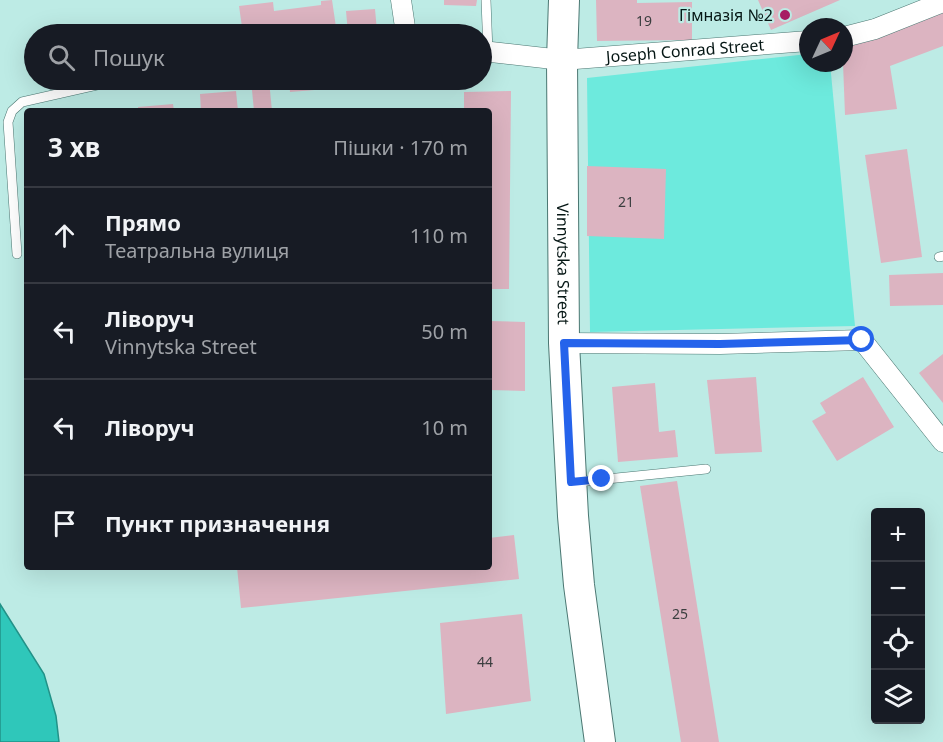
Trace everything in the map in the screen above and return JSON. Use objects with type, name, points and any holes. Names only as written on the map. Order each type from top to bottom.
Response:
[{"type":"main road","name":"Vinnytska Street","points":[[564,0],[562,60],[564,343],[579,585],[600,742]]},
{"type":"street","points":[[400,0],[404,24]]},
{"type":"street","points":[[853,34],[943,3]]},
{"type":"street","name":"Joseph Conrad Street","points":[[492,53],[562,60],[799,42]]},
{"type":"street","points":[[564,343],[720,344],[862,340],[943,442]]},
{"type":"lane","points":[[486,0],[486,24]]},
{"type":"lane","points":[[17,254],[8,122],[12,111],[22,102],[75,90]]},
{"type":"lane","points":[[571,482],[706,469]]},
{"type":"shaded area","points":[[799,55],[799,72],[831,72],[855,326],[590,332],[587,78]]},
{"type":"shaded area","points":[[0,604],[44,674],[56,716],[59,742],[0,742]]},
{"type":"building","points":[[332,0],[336,24],[242,24],[239,6],[273,2],[274,11],[321,5],[321,1]]},
{"type":"building","points":[[444,0],[477,0],[476,6],[444,5]]},
{"type":"building","points":[[596,0],[637,0],[637,3],[692,2],[692,40],[597,41]]},
{"type":"building","name":"Гімназія №2","points":[[758,0],[840,0],[771,30]]},
{"type":"building","points":[[943,8],[943,46],[890,66],[897,109],[845,115],[843,72],[853,72],[853,45]]},
{"type":"building","points":[[375,9],[376,24],[347,24],[346,11]]},
{"type":"building","points":[[252,90],[270,90],[272,108],[254,108]]},
{"type":"building","points":[[290,90],[314,90],[290,92]]},
{"type":"building","points":[[236,91],[238,108],[201,108],[200,94]]},
{"type":"building","points":[[511,91],[509,289],[492,289],[492,108],[464,108],[464,92]]},
{"type":"building","points":[[173,104],[174,108],[138,108]]},
{"type":"building","points":[[907,149],[922,257],[881,263],[865,155]]},
{"type":"building","points":[[587,166],[666,169],[664,239],[587,236]]},
{"type":"building","points":[[943,273],[943,305],[890,306],[889,275]]},
{"type":"building","points":[[492,321],[525,322],[525,391],[492,390]]},
{"type":"building","points":[[943,354],[943,403],[919,373]]},
{"type":"building","points":[[756,377],[762,452],[715,454],[707,380]]},
{"type":"building","points":[[863,377],[894,427],[837,461],[812,421],[826,413],[820,403]]},
{"type":"building","points":[[655,383],[659,432],[675,430],[678,457],[618,462],[612,387]]},
{"type":"building","points":[[677,481],[719,742],[681,742],[640,486]]},
{"type":"building","points":[[514,535],[519,579],[241,608],[237,570],[492,570],[492,538]]},
{"type":"building","points":[[522,614],[531,701],[446,714],[440,623]]},
{"type":"place","name":"Гімназія №2","points":[[785,15]]},
{"type":"route","points":[[602,479],[571,482],[564,343],[720,344],[862,340]]}]
